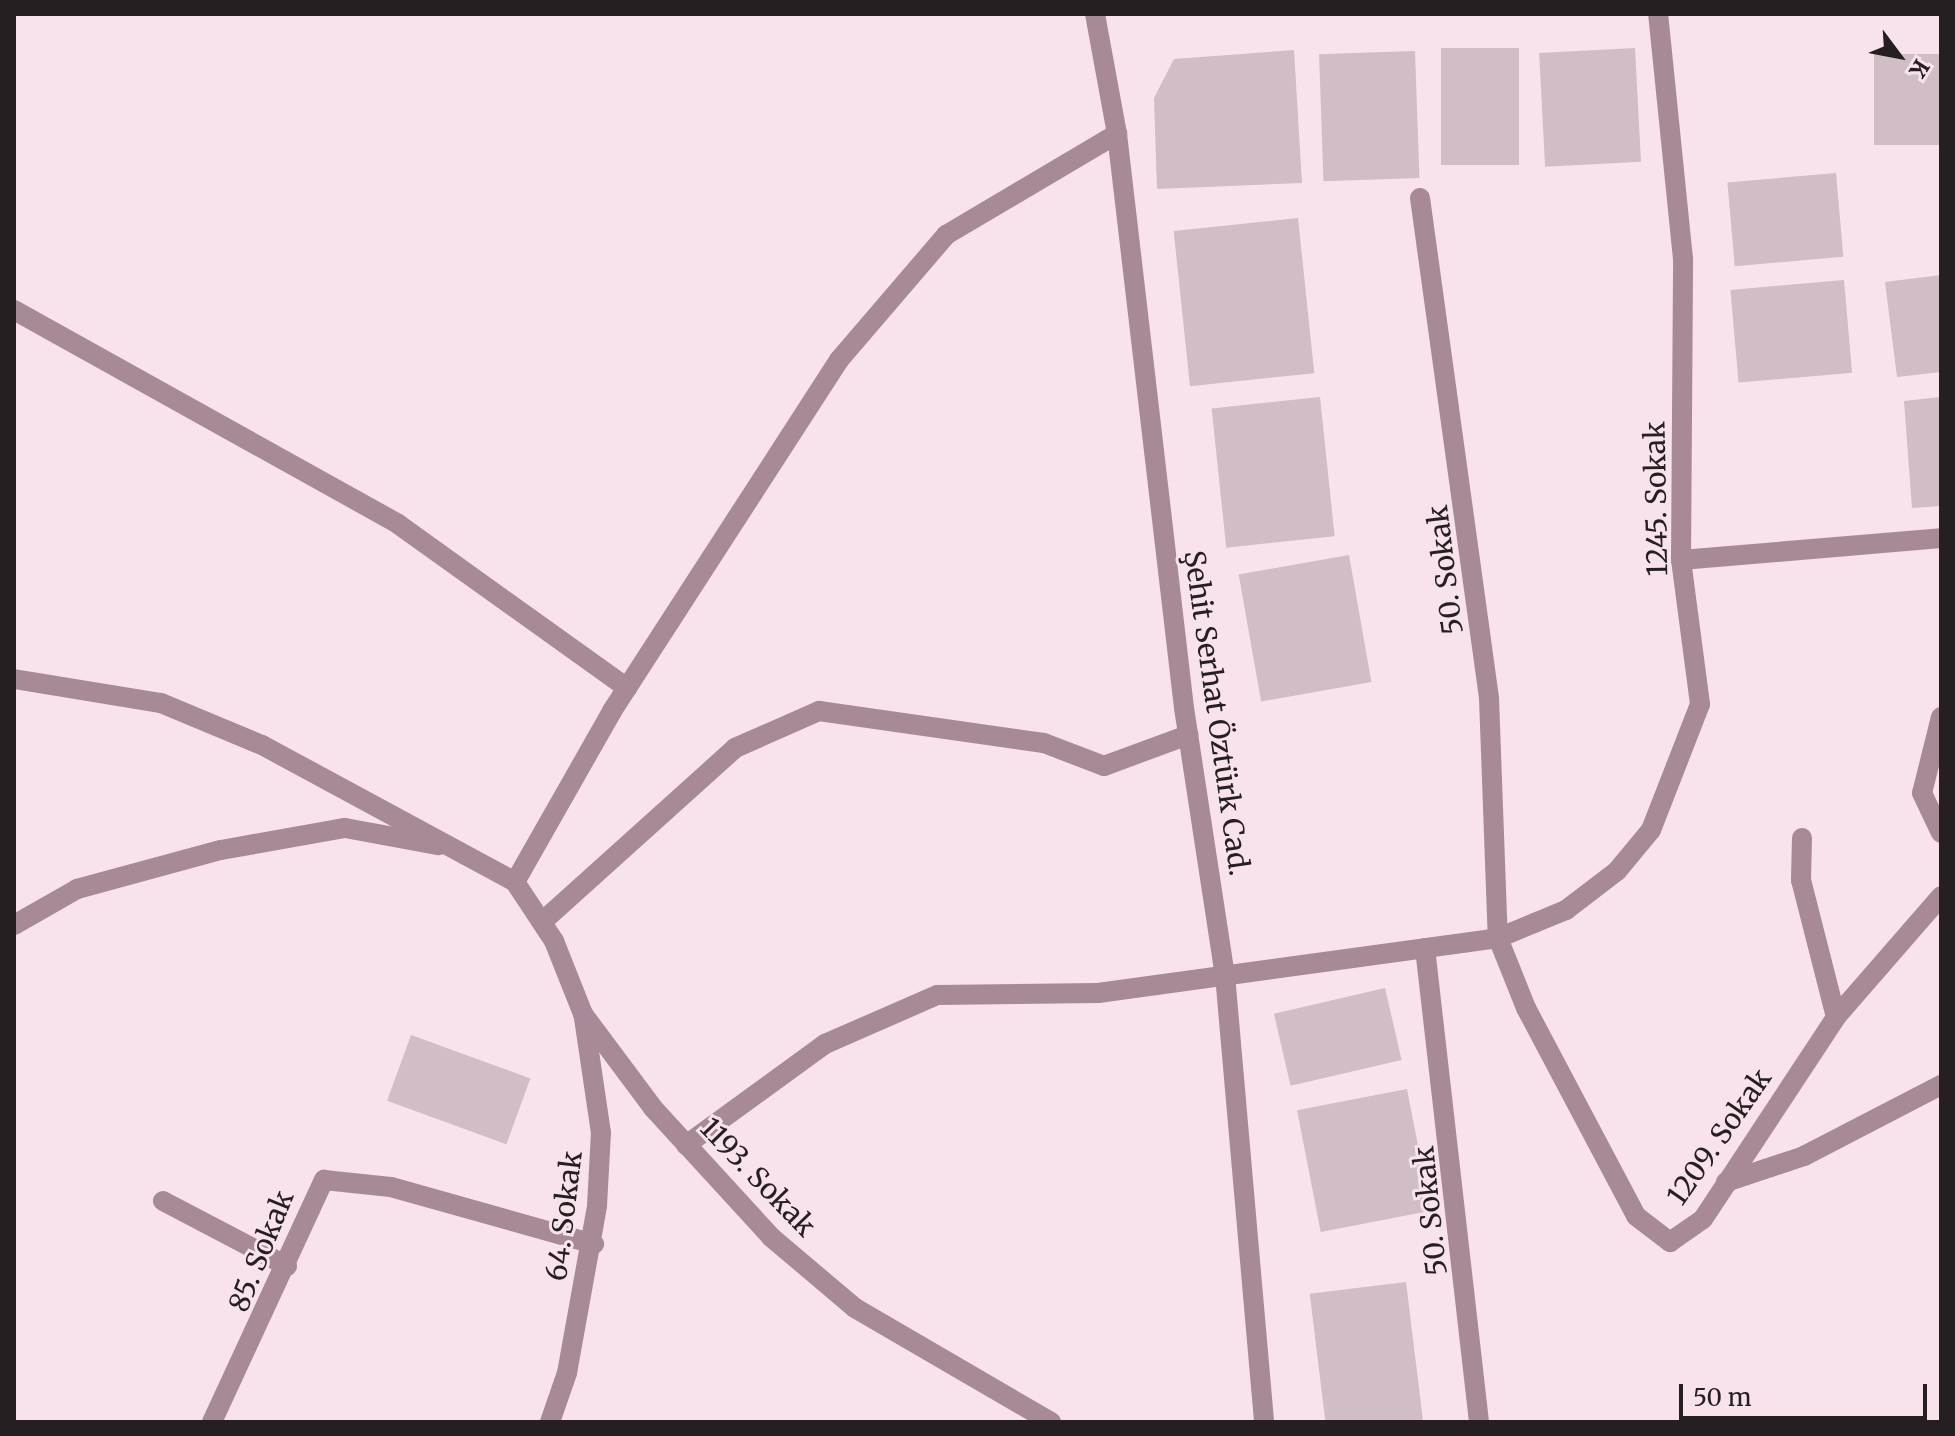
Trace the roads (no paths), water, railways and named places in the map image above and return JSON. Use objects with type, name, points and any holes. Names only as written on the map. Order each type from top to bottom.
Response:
[{"type":"street","name":"Şehit Serhat Öztürk Cad.","points":[[1095,14],[1117,134],[1188,735],[1225,975],[1264,1422]]},
{"type":"street","name":"1245. Sokak","points":[[686,1145],[825,1044],[937,995],[1098,993],[1498,938],[1566,910],[1617,871],[1651,830],[1700,704],[1681,560],[1683,259],[1658,14]]},
{"type":"street","points":[[14,679],[161,703],[262,745],[515,882],[627,688],[839,360],[946,235],[1117,134]]},
{"type":"street","name":"50. Sokak","points":[[1420,198],[1489,698],[1498,938]]},
{"type":"street","points":[[14,310],[398,524],[627,688]]},
{"type":"street","points":[[1681,560],[1941,538]]},
{"type":"street","points":[[542,922],[735,748],[819,711],[1044,743],[1104,766],[1188,735]]},
{"type":"street","points":[[1941,717],[1922,793],[1941,833]]},
{"type":"street","points":[[14,925],[77,889],[345,828],[458,849]]},
{"type":"street","points":[[1802,838],[1801,880],[1836,1017]]},
{"type":"street","name":"1193. Sokak","points":[[515,882],[542,922],[583,1014],[686,1145],[771,1237],[855,1308],[1039,1420]]},
{"type":"street","name":"1209. Sokak","points":[[1498,938],[1636,1216],[1670,1242],[1703,1219],[1836,1017],[1941,896]]},
{"type":"street","name":"50. Sokak","points":[[1425,948],[1479,1422]]},
{"type":"street","name":"64. Sokak","points":[[550,1422],[594,1244],[601,1133],[583,1014]]},
{"type":"street","points":[[1726,1182],[1804,1156],[1941,1085]]},
{"type":"street","name":"85. Sokak","points":[[212,1422],[287,1266],[308,1203],[334,1176],[594,1244]]},
{"type":"street","points":[[163,1201],[287,1266]]}]
